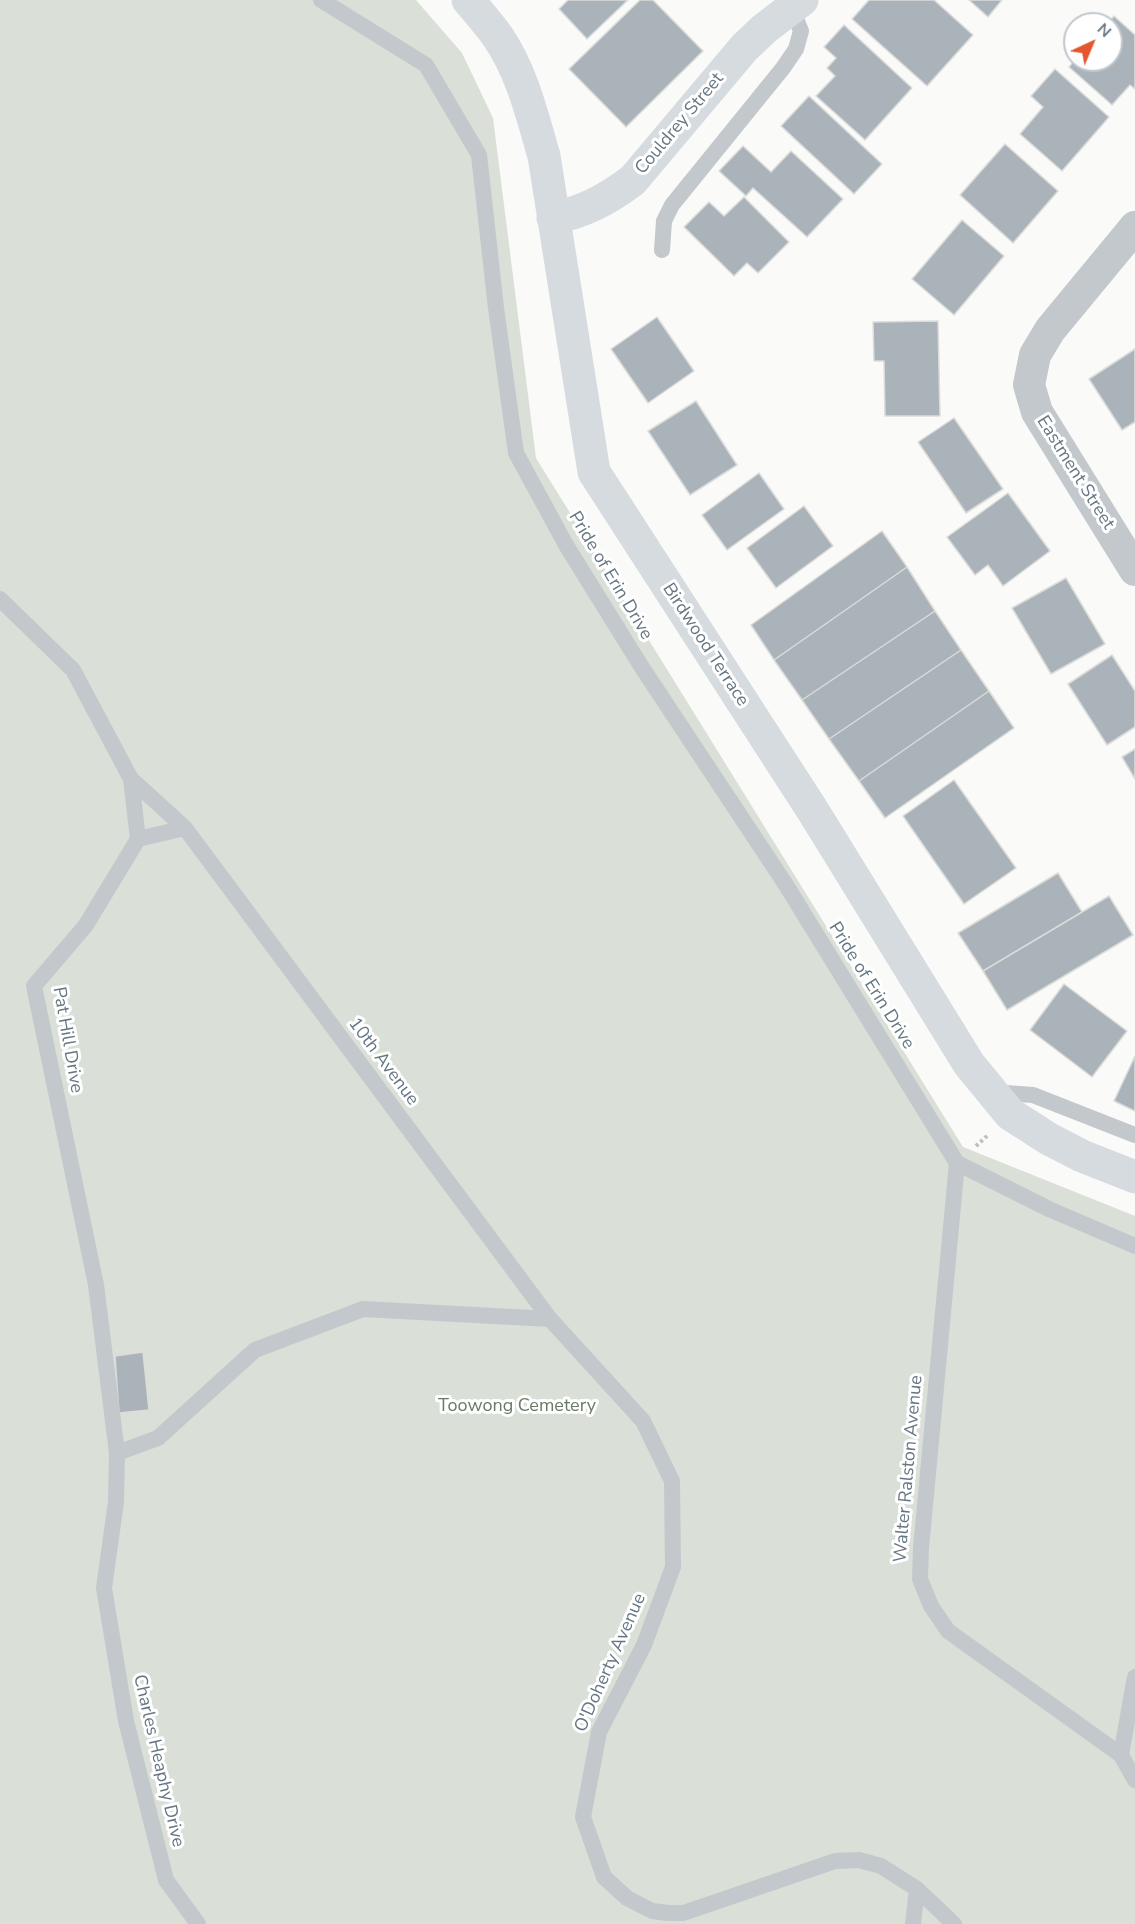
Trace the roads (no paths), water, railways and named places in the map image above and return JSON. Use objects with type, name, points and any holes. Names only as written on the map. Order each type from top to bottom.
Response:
[{"type":"main road","name":"Birdwood Terrace","points":[[468,0],[499,38],[518,75],[544,156],[594,472],[813,811],[969,1064],[1001,1103],[1048,1139],[1082,1156],[1135,1177]]},
{"type":"main road","name":"Couldrey Street","points":[[553,218],[591,207],[613,195],[633,180],[744,48],[764,29],[797,4]]},
{"type":"street","name":"Eastment Street","points":[[1135,227],[1050,330],[1035,355],[1029,386],[1037,412],[1135,570]]},
{"type":"lane","name":"Pride of Erin Drive","points":[[321,0],[426,65],[479,155],[496,308],[516,453],[566,545],[641,666],[786,885],[957,1163]]},
{"type":"lane","name":"Couldrey Street","points":[[662,250],[664,221],[672,205],[796,49],[801,31],[797,4]]},
{"type":"lane","points":[[0,599],[73,670],[131,779],[138,839],[185,828]]},
{"type":"lane","name":"10th Avenue","points":[[131,779],[185,828],[550,1319]]},
{"type":"lane","name":"Pat Hill Drive","points":[[117,1453],[96,1285],[34,986],[87,925],[138,839]]},
{"type":"lane","points":[[1001,1103],[1033,1095],[1135,1135]]},
{"type":"lane","points":[[957,1163],[1051,1210],[1135,1246]]},
{"type":"lane","name":"Walter Ralston Avenue","points":[[957,1163],[920,1579],[931,1606],[948,1631],[1121,1755]]},
{"type":"lane","points":[[117,1453],[158,1438],[255,1350],[363,1310],[550,1319]]},
{"type":"lane","name":"O'Doherty Avenue","points":[[550,1319],[643,1421],[672,1481],[673,1567],[644,1645],[599,1732],[583,1817],[604,1876],[627,1898],[652,1911],[683,1913],[835,1861],[859,1860],[881,1866],[916,1889],[954,1924]]},
{"type":"lane","name":"Charles Heaphy Drive","points":[[117,1453],[117,1502],[104,1588],[126,1721],[166,1880],[198,1924]]},
{"type":"lane","points":[[1135,1677],[1121,1755],[1135,1780]]},
{"type":"lane","points":[[913,1924],[916,1889]]},
{"type":"park label","name":"Toowong Cemetery","points":[[517,1407]]}]
